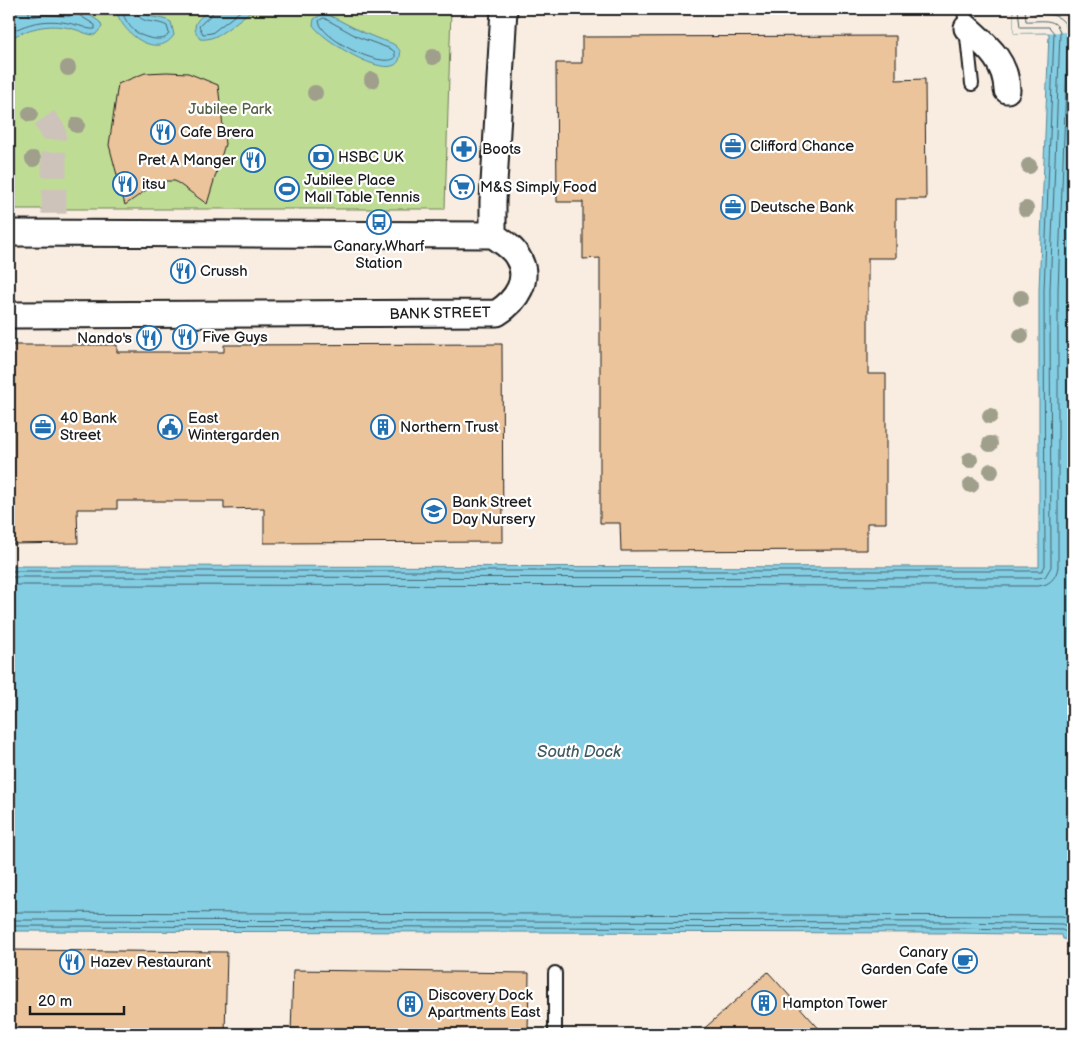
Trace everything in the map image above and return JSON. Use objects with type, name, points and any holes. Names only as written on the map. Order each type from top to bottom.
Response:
[{"type":"street","points":[[9,233],[493,235],[493,201],[504,9]]},
{"type":"street","points":[[966,18],[1000,61],[1006,76],[1007,90]]},
{"type":"street","name":"BANK STREET","points":[[9,315],[496,313],[509,305],[518,294],[523,271],[518,256],[493,235]]},
{"type":"lane","points":[[966,18],[972,84]]},
{"type":"lane","points":[[555,1034],[556,973]]},
{"type":"green space","name":"Jubilee Park","points":[[9,9],[451,9],[445,209],[9,209]]},
{"type":"water","points":[[23,9],[82,10],[100,22],[102,27],[95,35],[59,26],[42,27],[25,31],[9,39],[9,15]]},
{"type":"water","points":[[116,9],[139,9],[151,17],[167,20],[171,22],[174,35],[167,42],[158,45],[140,40],[124,26]]},
{"type":"water","points":[[212,9],[256,9],[215,37],[200,39],[195,25],[200,18]]},
{"type":"water","name":"South Dock","points":[[1014,9],[1073,9],[1073,940],[1063,939],[1062,935],[957,933],[9,931],[9,566],[1039,567],[1039,290],[1049,33],[1014,33]]},
{"type":"water","points":[[324,13],[395,45],[399,49],[400,57],[395,65],[373,64],[358,58],[330,41],[313,25],[314,19]]},
{"type":"pier","points":[[1014,9],[1073,9],[1073,32],[1014,33]]},
{"type":"building","points":[[896,36],[896,80],[925,79],[926,199],[896,199],[896,258],[868,258],[868,374],[886,374],[886,523],[867,523],[867,550],[621,551],[620,523],[600,523],[600,258],[583,259],[583,202],[557,202],[556,63],[582,63],[582,37]]},
{"type":"building","points":[[145,73],[188,73],[218,85],[225,144],[207,204],[175,181],[159,181],[125,205],[109,145],[118,84]]},
{"type":"building","points":[[502,344],[503,542],[264,543],[264,508],[224,509],[224,501],[117,501],[117,509],[77,509],[78,543],[9,544],[9,345],[117,345],[117,352],[224,352],[224,345]]},
{"type":"building","points":[[9,950],[227,952],[225,1034],[9,1034]]},
{"type":"building","name":"Discovery Dock Apartments East","points":[[293,970],[529,973],[528,1034],[291,1034]]},
{"type":"building","name":"Hampton Tower","points":[[768,972],[824,1034],[698,1034]]},
{"type":"tunnel","points":[[44,118],[54,132],[54,234]]},
{"type":"place","name":"Cafe Brera","points":[[163,132]]},
{"type":"place","name":"Clifford Chance","points":[[733,146]]},
{"type":"place","name":"Boots","points":[[464,149]]},
{"type":"place","name":"HSBC UK","points":[[321,157]]},
{"type":"place","name":"Pret A Manger","points":[[253,160]]},
{"type":"place","name":"itsu","points":[[125,184]]},
{"type":"place","name":"M&S Simply Food","points":[[462,187]]},
{"type":"place","name":"Jubilee Place Mall Table Tennis","points":[[287,189]]},
{"type":"place","name":"Deutsche Bank","points":[[733,207]]},
{"type":"place","name":"Canary Wharf Station","points":[[379,222]]},
{"type":"place","name":"Crussh","points":[[183,271]]},
{"type":"place","name":"Five Guys","points":[[185,337]]},
{"type":"place","name":"Nando's","points":[[149,338]]},
{"type":"place","name":"40 Bank Street","points":[[43,427]]},
{"type":"place","name":"East Wintergarden","points":[[170,427]]},
{"type":"place","name":"Northern Trust","points":[[383,427]]},
{"type":"place","name":"Bank Street Day Nursery","points":[[434,511]]},
{"type":"place","name":"Canary Garden Cafe","points":[[965,961]]},
{"type":"place","name":"Hazev Restaurant","points":[[72,962]]},
{"type":"place","name":"Hampton Tower","points":[[764,1003]]},
{"type":"place","name":"Discovery Dock Apartments East","points":[[410,1004]]}]
